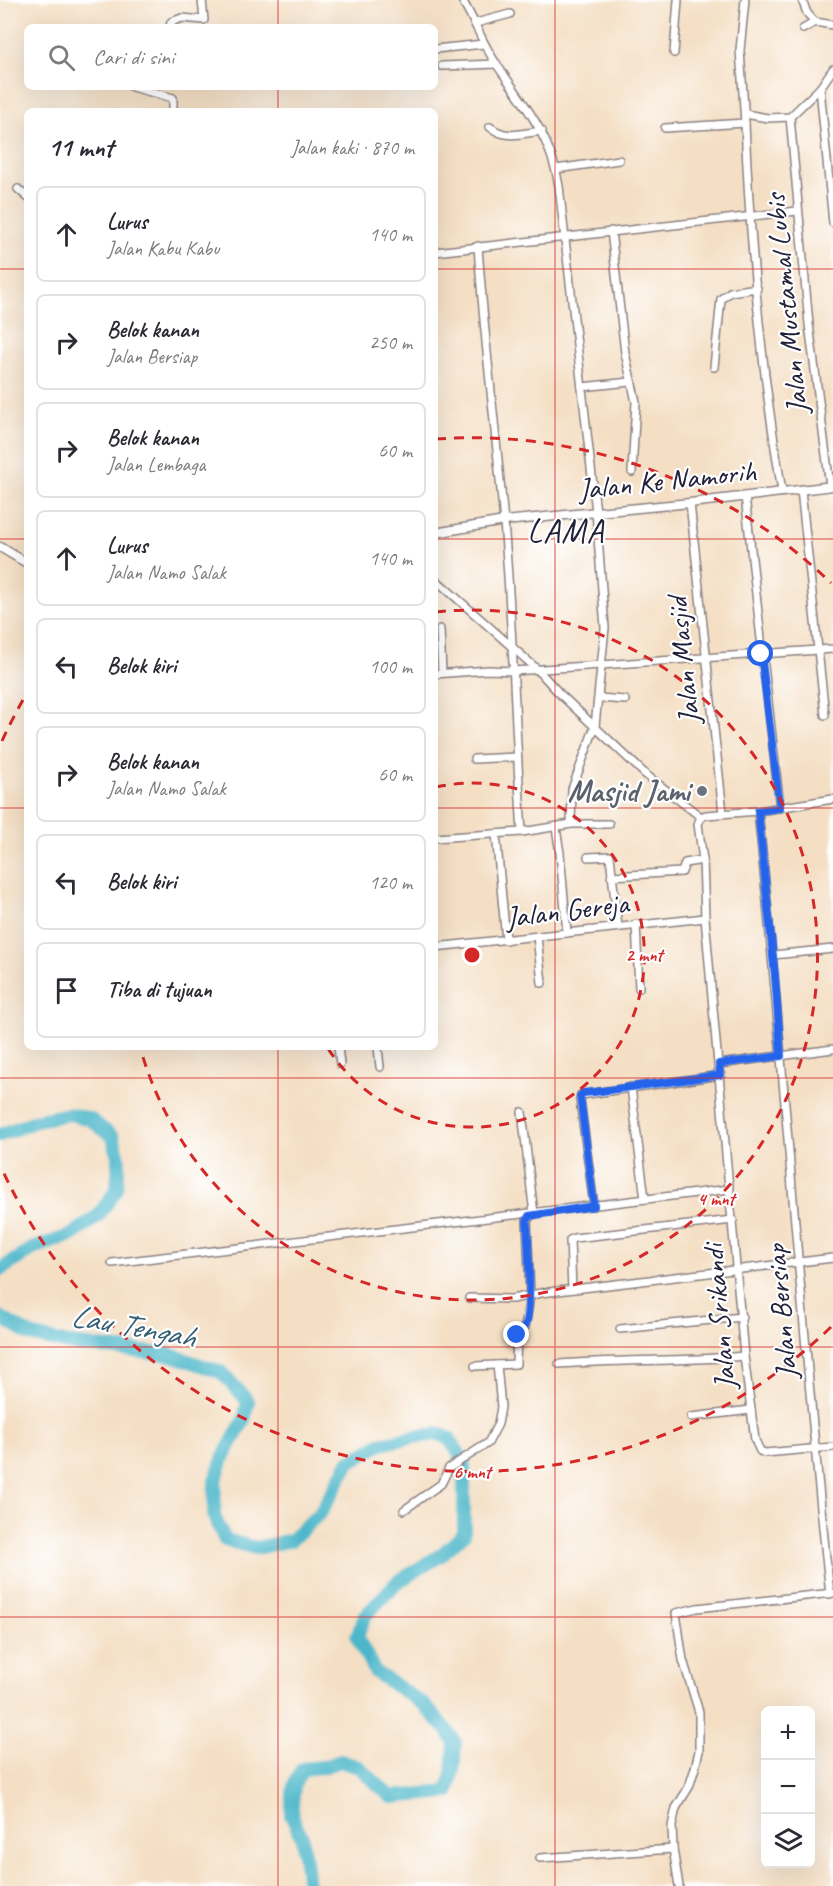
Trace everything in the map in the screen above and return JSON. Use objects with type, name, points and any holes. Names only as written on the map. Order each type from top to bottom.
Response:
[{"type":"street","points":[[171,24],[174,20],[204,20],[202,0]]},
{"type":"street","points":[[462,0],[496,64],[542,131],[556,169],[565,236],[596,512],[605,628],[595,726],[572,789],[571,824]]},
{"type":"street","points":[[674,53],[678,0]]},
{"type":"street","points":[[745,0],[740,50],[749,216],[768,410],[782,491]]},
{"type":"street","points":[[802,0],[807,13],[815,22],[833,25]]},
{"type":"street","points":[[476,23],[510,14]]},
{"type":"street","points":[[803,29],[815,22]]},
{"type":"street","points":[[438,49],[484,44]]},
{"type":"street","points":[[442,66],[496,64]]},
{"type":"street","points":[[745,114],[768,118],[790,117],[820,88],[833,69]]},
{"type":"street","points":[[820,88],[833,223]]},
{"type":"street","points":[[159,90],[173,98],[173,108]]},
{"type":"street","name":"Jalan Mustamal Lubis","points":[[790,117],[808,324],[831,486]]},
{"type":"street","points":[[666,128],[745,123]]},
{"type":"street","points":[[490,127],[499,134],[508,135],[542,131]]},
{"type":"street","points":[[556,169],[619,160]]},
{"type":"street","points":[[18,189],[24,195]]},
{"type":"street","points":[[438,252],[797,211]]},
{"type":"street","points":[[611,231],[625,353],[637,406],[632,472]]},
{"type":"street","points":[[478,246],[483,325],[504,521],[522,832]]},
{"type":"street","points":[[714,367],[721,299],[730,292],[757,288]]},
{"type":"street","points":[[808,324],[817,323]]},
{"type":"street","points":[[582,387],[630,382]]},
{"type":"street","name":"Jalan Ke Namorih","points":[[438,532],[504,521],[690,503],[831,486]]},
{"type":"street","points":[[801,490],[825,715]]},
{"type":"street","points":[[745,496],[780,808]]},
{"type":"street","name":"Jalan Masjid","points":[[690,503],[723,813]]},
{"type":"street","points":[[0,547],[24,561]]},
{"type":"street","points":[[438,582],[537,669],[560,694],[645,774],[701,817],[833,799]]},
{"type":"street","points":[[440,629],[438,674],[705,659],[833,649]]},
{"type":"street","points":[[599,698],[625,700]]},
{"type":"street","points":[[474,759],[517,757]]},
{"type":"street","name":"Jalan Bersiap","points":[[758,811],[800,1261],[814,1448],[832,1594]]},
{"type":"street","name":"Jalan Srikandi","points":[[701,817],[698,824],[703,860],[705,918],[744,1356],[755,1440],[760,1451],[765,1453],[833,1447]]},
{"type":"street","points":[[438,838],[522,832],[571,824],[609,824]]},
{"type":"street","points":[[556,828],[567,933]]},
{"type":"street","points":[[496,834],[506,940]]},
{"type":"street","points":[[588,857],[610,856],[618,927]]},
{"type":"street","points":[[611,876],[682,872],[685,863],[703,860]]},
{"type":"street","name":"Jalan Gereja","points":[[438,947],[705,918]]},
{"type":"street","points":[[636,924],[639,988]]},
{"type":"street","points":[[537,936],[542,983]]},
{"type":"street","points":[[773,955],[833,949]]},
{"type":"street","points":[[719,1064],[833,1049]]},
{"type":"street","points":[[338,1050],[340,1064]]},
{"type":"street","points":[[378,1050],[380,1067]]},
{"type":"street","points":[[594,1206],[580,1100],[582,1095],[720,1075]]},
{"type":"street","points":[[631,1087],[645,1199]]},
{"type":"street","points":[[522,1112],[534,1214]]},
{"type":"street","points":[[112,1263],[730,1189]]},
{"type":"street","points":[[475,1366],[516,1364],[517,1333],[525,1328],[527,1323],[530,1296],[527,1221],[529,1216],[534,1214]]},
{"type":"street","points":[[572,1289],[570,1240],[574,1238],[733,1220]]},
{"type":"street","points":[[469,1298],[512,1299],[572,1289],[833,1257]]},
{"type":"street","points":[[620,1329],[742,1317]]},
{"type":"street","points":[[560,1364],[609,1360],[676,1360],[744,1356]]},
{"type":"street","points":[[404,1510],[441,1484],[449,1468],[488,1443],[498,1424],[500,1414],[497,1365]]},
{"type":"street","points":[[691,1417],[751,1410]]},
{"type":"street","points":[[679,1886],[672,1826],[676,1808],[689,1787],[699,1745],[699,1712],[683,1660],[676,1613],[698,1608],[832,1594]]},
{"type":"street","points":[[540,1858],[673,1849]]},
{"type":"waterway","name":"Lau Tengah","points":[[0,1135],[38,1120],[69,1114],[90,1119],[113,1137],[119,1158],[117,1189],[98,1216],[72,1235],[34,1248],[0,1270]]},
{"type":"waterway","name":"Lau Tengah","points":[[0,1317],[30,1335],[69,1344],[172,1355],[221,1372],[248,1401],[244,1420],[224,1456],[215,1481],[214,1516],[225,1540],[256,1548],[291,1540],[321,1512],[349,1462],[380,1444],[438,1434],[449,1438],[464,1462],[464,1534],[441,1555],[396,1583],[365,1616],[357,1637],[375,1672],[423,1704],[448,1731],[455,1743],[453,1770],[448,1792],[391,1797],[359,1767],[340,1761],[323,1767],[302,1769],[294,1786],[291,1815],[302,1837],[308,1886]]},
{"type":"place","name":"Masjid Jami","points":[[702,791]]},
{"type":"district","name":"LAMA","points":[[566,531]]},
{"type":"route","points":[[517,1335],[527,1323],[530,1296],[527,1221],[529,1216],[594,1206],[580,1096],[583,1093],[720,1075],[719,1064],[781,1056],[758,811],[780,808],[761,654]]}]
